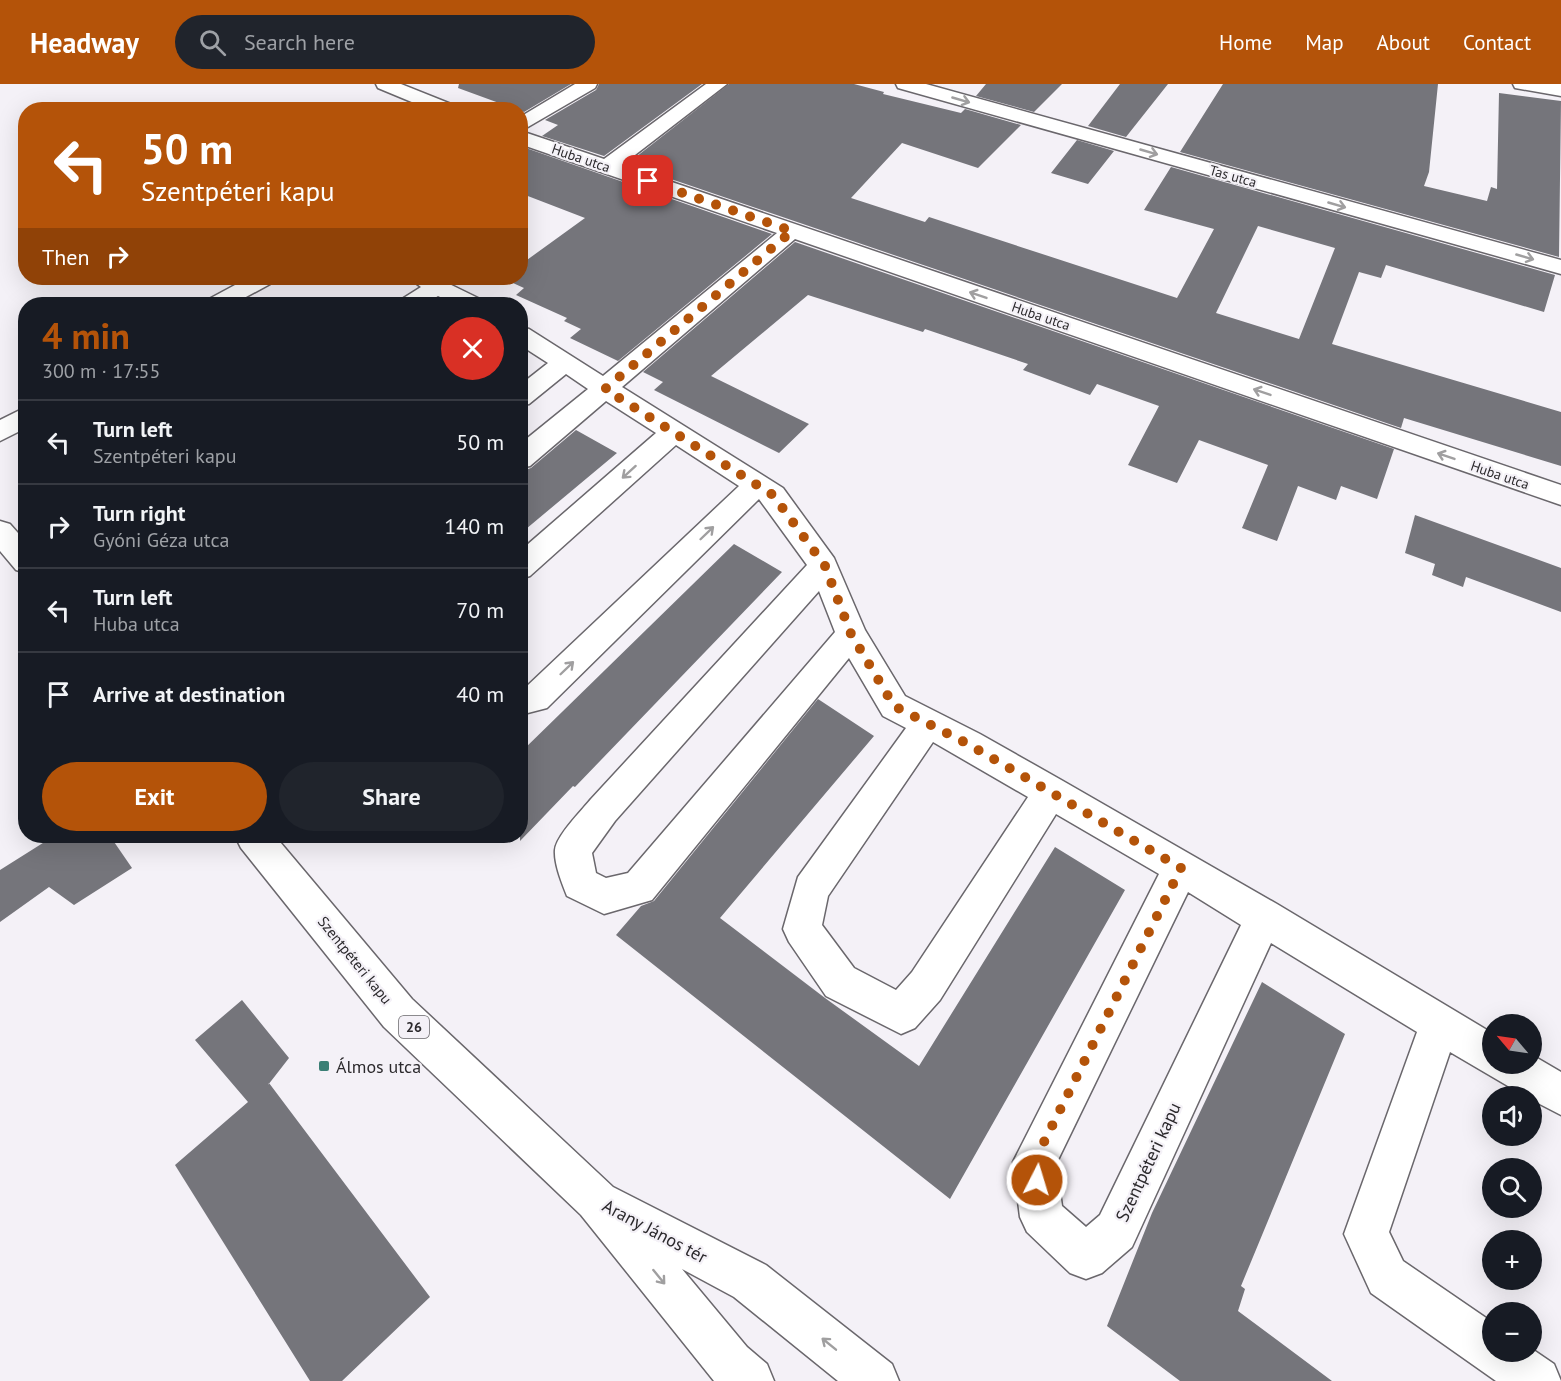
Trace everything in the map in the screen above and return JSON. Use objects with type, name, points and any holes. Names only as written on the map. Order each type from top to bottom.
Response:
[{"type":"street","points":[[385,84],[429,102]]},
{"type":"street","points":[[528,121],[588,84]]},
{"type":"street","points":[[606,167],[718,84]]},
{"type":"street","name":"Tas utca","points":[[905,84],[1561,267]]},
{"type":"street","points":[[1522,84],[1561,90]]},
{"type":"street","name":"Huba utca","points":[[528,140],[1561,495]]},
{"type":"street","points":[[528,452],[792,231]]},
{"type":"street","points":[[230,297],[251,285]]},
{"type":"street","points":[[416,297],[426,285]]},
{"type":"street","points":[[434,285],[458,297]]},
{"type":"street","points":[[528,339],[773,495],[825,566],[851,634],[894,706],[1051,792],[1482,1049]]},
{"type":"street","points":[[528,392],[564,363]]},
{"type":"street","points":[[0,432],[18,421]]},
{"type":"street","points":[[528,561],[673,433]]},
{"type":"street","points":[[528,700],[536,698],[757,485]]},
{"type":"street","points":[[0,532],[18,553]]},
{"type":"street","points":[[825,566],[597,818],[573,849],[580,884],[604,896],[639,888],[851,634]]},
{"type":"street","points":[[928,723],[811,889],[802,929],[840,982],[901,1014],[926,986],[1051,792]]},
{"type":"street","name":"Szentpéteri kapu","points":[[259,843],[398,1012],[596,1200]]},
{"type":"street","name":"Szentpéteri kapu","points":[[1181,868],[1034,1162],[1042,1217],[1086,1257],[1116,1231],[1264,917]]},
{"type":"street","points":[[1440,1023],[1366,1234],[1387,1277],[1482,1343]]},
{"type":"street","points":[[1525,1074],[1561,1094]]},
{"type":"street","name":"Arany János tér","points":[[596,1200],[730,1364],[750,1381]]},
{"type":"street","name":"Arany János tér","points":[[596,1200],[750,1281],[875,1381]]},
{"type":"street","points":[[1510,1362],[1537,1381]]},
{"type":"building","points":[[459,84],[571,84],[528,110],[528,102],[496,102],[458,88]]},
{"type":"building","points":[[599,84],[702,84],[604,156],[542,136],[558,125],[545,120],[596,90]]},
{"type":"building","points":[[729,84],[854,84],[884,92],[883,94],[961,113],[965,109],[1021,125],[978,168],[902,143],[851,198],[925,222],[929,217],[1177,298],[1214,229],[1144,210],[1171,167],[1555,275],[1544,312],[1386,265],[1381,278],[1359,272],[1332,344],[1561,412],[1561,466],[1404,418],[1401,428],[627,164]],"holes":[[[1258,226],[1335,248],[1299,339],[1216,313]]]},
{"type":"building","points":[[986,84],[1062,84],[1034,112],[976,96]]},
{"type":"building","points":[[1120,84],[1168,84],[1126,137],[1088,126]]},
{"type":"building","points":[[1223,84],[1438,84],[1429,172],[1424,186],[1487,201],[1491,187],[1497,189],[1499,93],[1561,101],[1559,257],[1180,152]]},
{"type":"building","points":[[1077,140],[1114,151],[1088,184],[1051,173]]},
{"type":"building","points":[[528,149],[772,234],[618,361],[570,338],[581,329],[564,321],[567,318],[528,300],[528,297],[516,295],[524,288],[517,285],[528,285],[528,259],[585,218],[528,196]]},
{"type":"building","points":[[795,242],[1394,449],[1377,499],[1341,486],[1336,500],[1298,486],[1277,541],[1242,528],[1268,465],[1199,440],[1177,483],[1128,465],[1159,406],[1097,384],[1090,395],[1023,370],[1028,364],[925,329],[923,332],[808,295],[711,376],[809,424],[779,453],[654,390],[663,382],[643,372]]},
{"type":"building","points":[[576,430],[617,453],[528,527],[528,469]]},
{"type":"building","points":[[1415,515],[1561,568],[1561,612],[1466,577],[1463,587],[1432,575],[1435,564],[1405,553]]},
{"type":"building","points":[[734,544],[782,572],[528,833],[528,745]]},
{"type":"building","points":[[818,699],[874,736],[720,918],[919,1066],[1055,847],[1125,890],[950,1199],[616,935],[641,906],[654,901]]},
{"type":"building","points":[[43,843],[115,843],[132,868],[74,905],[49,887],[0,922],[0,870]]},
{"type":"building","points":[[1262,982],[1345,1034],[1241,1286],[1245,1289],[1238,1311],[1332,1381],[1180,1381],[1107,1326],[1152,1213]]},
{"type":"building","points":[[242,1000],[289,1058],[269,1083],[430,1297],[342,1381],[310,1381],[175,1165],[248,1102],[195,1040]]},
{"type":"place","name":"Álmos utca","points":[[324,1066]]},
{"type":"route","points":[[648,181],[792,231],[605,389],[773,495],[825,566],[851,634],[894,706],[968,744],[1181,868],[1034,1162],[1037,1180]]}]
